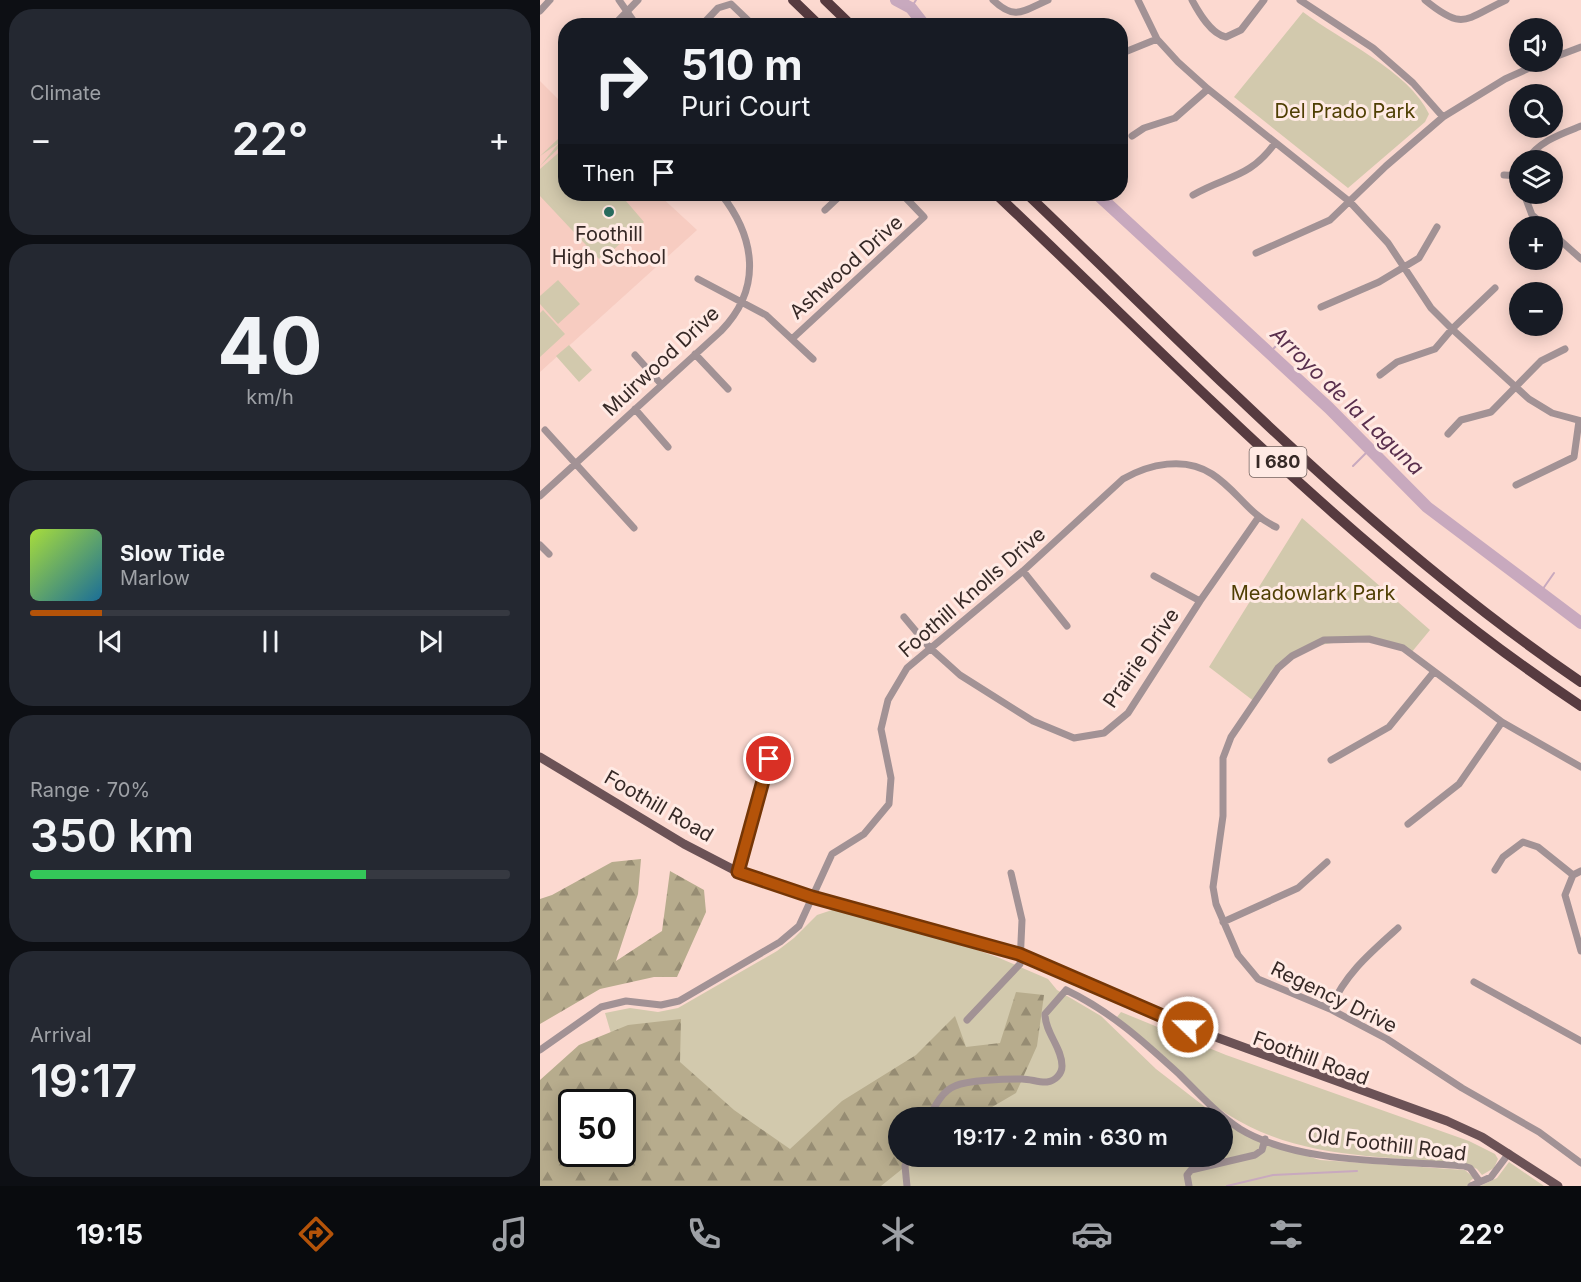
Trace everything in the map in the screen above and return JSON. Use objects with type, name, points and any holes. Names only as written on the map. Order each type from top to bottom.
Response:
[{"type":"highway","points":[[793,0],[812,18]]},
{"type":"highway","points":[[825,0],[844,18]]},
{"type":"highway","name":"I 680","points":[[1003,201],[1351,530],[1471,629],[1581,706]]},
{"type":"highway","name":"I 680","points":[[1034,201],[1359,510],[1450,586],[1581,682]]},
{"type":"main road","name":"Foothill Road","points":[[540,757],[684,844],[738,872],[812,897],[1019,954],[1066,973],[1104,992],[1129,1008],[1186,1033],[1434,1122],[1509,1153],[1558,1186]]},
{"type":"street","points":[[540,11],[550,0]]},
{"type":"street","points":[[619,0],[632,18]]},
{"type":"street","points":[[621,18],[638,0]]},
{"type":"street","points":[[993,0],[1008,13],[1016,14],[1048,0]]},
{"type":"street","points":[[1138,0],[1158,39],[1208,89],[1350,202],[1388,243],[1431,308],[1452,329],[1516,387],[1552,413],[1580,421],[1574,457],[1516,485]]},
{"type":"street","points":[[1192,0],[1211,27],[1220,36],[1226,37],[1241,30],[1264,0]]},
{"type":"street","points":[[1300,0],[1373,48],[1413,83],[1443,117]]},
{"type":"street","points":[[1425,0],[1447,18],[1459,21],[1472,18],[1506,0]]},
{"type":"street","points":[[709,18],[718,8],[731,4],[746,18]]},
{"type":"street","points":[[1128,51],[1158,39]]},
{"type":"street","points":[[1563,54],[1581,47]]},
{"type":"street","points":[[1256,253],[1330,220],[1386,166],[1443,117],[1521,72]]},
{"type":"street","points":[[1132,136],[1144,128],[1175,118],[1208,89]]},
{"type":"street","points":[[1536,150],[1556,136],[1581,126]]},
{"type":"street","points":[[1193,195],[1209,185],[1252,169],[1275,143]]},
{"type":"street","points":[[1504,175],[1509,175]]},
{"type":"street","name":"Muirwood Drive","points":[[540,496],[728,323],[741,302],[748,283],[749,248],[740,220],[727,201]]},
{"type":"street","points":[[825,210],[835,201]]},
{"type":"street","name":"Ashwood Drive","points":[[793,338],[924,217],[909,201]]},
{"type":"street","points":[[1321,307],[1379,282],[1404,268],[1423,254],[1437,227]]},
{"type":"street","points":[[1563,243],[1581,259]]},
{"type":"street","points":[[698,279],[765,315],[793,338],[813,359]]},
{"type":"street","points":[[1380,375],[1397,362],[1435,349],[1452,329],[1495,288]]},
{"type":"street","points":[[1448,434],[1461,420],[1491,412],[1541,361],[1565,349]]},
{"type":"street","points":[[695,354],[728,389]]},
{"type":"street","points":[[634,355],[661,384]]},
{"type":"street","points":[[635,409],[668,447]]},
{"type":"street","points":[[545,430],[634,528]]},
{"type":"street","name":"Foothill Knolls Drive","points":[[540,1050],[601,1007],[626,1001],[661,1005],[679,1001],[789,934],[804,920],[832,854],[864,834],[889,804],[891,778],[881,729],[888,700],[907,668],[1023,571],[1123,479],[1140,470],[1162,464],[1184,465],[1212,473],[1258,518],[1276,527]]},
{"type":"street","name":"Prairie Drive","points":[[904,617],[930,648],[960,675],[1033,721],[1074,738],[1104,733],[1128,713],[1200,601],[1258,518]]},
{"type":"street","points":[[540,545],[549,554]]},
{"type":"street","points":[[1023,571],[1066,626]]},
{"type":"street","points":[[1154,576],[1200,601]]},
{"type":"street","name":"Regency Drive","points":[[1581,767],[1502,722],[1433,673],[1403,648],[1359,639],[1324,640],[1292,656],[1278,669],[1237,726],[1223,758],[1223,816],[1213,887],[1223,922],[1238,955],[1258,979],[1330,1009],[1387,1040],[1462,1088],[1539,1132],[1581,1163]]},
{"type":"street","points":[[1331,760],[1389,727],[1433,673]]},
{"type":"street","points":[[1408,824],[1459,784],[1502,722]]},
{"type":"street","points":[[738,872],[769,759]]},
{"type":"street","points":[[1495,870],[1503,857],[1523,842],[1538,847],[1573,875]]},
{"type":"street","points":[[1223,922],[1298,888],[1327,862]]},
{"type":"street","points":[[1581,871],[1573,875],[1565,895],[1581,951]]},
{"type":"street","points":[[967,1020],[971,1012],[1020,964],[1022,920],[1011,873]]},
{"type":"street","points":[[1330,1009],[1340,987],[1352,970],[1398,928]]},
{"type":"street","points":[[934,1107],[938,1100],[956,1085],[1019,1078],[1046,1083],[1060,1074],[1062,1066],[1060,1055],[1045,1024],[1045,1014],[1066,990],[1066,973]]},
{"type":"street","points":[[1474,982],[1581,1041]]},
{"type":"street","name":"Old Foothill Road","points":[[1066,990],[1095,1005],[1125,1026],[1234,1124],[1265,1139],[1322,1155],[1470,1168],[1480,1182]]},
{"type":"street","points":[[1189,1186],[1187,1175],[1191,1170],[1255,1155],[1262,1150],[1265,1139]]},
{"type":"street","points":[[1471,1186],[1498,1171],[1509,1153]]},
{"type":"street","points":[[905,1167],[907,1186]]},
{"type":"shaded area","name":"Foothill High School","points":[[540,81],[558,99],[558,201],[666,201],[697,230],[540,372]]},
{"type":"green space","name":"Del Prado Park","points":[[1303,12],[1390,70],[1419,98],[1429,114],[1425,122],[1348,188],[1234,97]]},
{"type":"green space","points":[[558,139],[558,144],[540,156]]},
{"type":"green space","points":[[558,144],[558,149],[540,166]]},
{"type":"green space","points":[[558,153],[558,201],[626,201],[644,222],[601,261],[540,196],[540,169]]},
{"type":"green space","points":[[558,280],[580,304],[558,324],[540,304],[540,296]]},
{"type":"green space","points":[[543,310],[565,334],[540,357],[540,313]]},
{"type":"green space","points":[[569,345],[592,370],[579,382],[556,356]]},
{"type":"green space","name":"Meadowlark Park","points":[[1302,518],[1430,630],[1411,653],[1391,645],[1372,642],[1338,643],[1308,649],[1276,674],[1255,702],[1209,667]]},
{"type":"green space","points":[[641,859],[638,894],[616,961],[662,931],[670,871],[704,890],[706,912],[677,977],[654,977],[600,989],[540,1024],[540,899],[552,895],[612,862]]},
{"type":"green space","points":[[835,909],[917,929],[997,957],[1048,979],[1057,990],[1101,1016],[1156,1069],[1205,1107],[888,1107],[888,1167],[1233,1167],[1233,1126],[1274,1146],[1320,1160],[1465,1170],[1474,1178],[1470,1181],[1473,1186],[742,1186],[620,1064],[605,1013],[630,1008],[658,1012],[678,1008],[777,951],[817,915]]},
{"type":"green space","points":[[1016,992],[1044,995],[1037,1046],[1016,1093],[992,1107],[888,1107],[888,1167],[905,1167],[881,1186],[540,1186],[540,1080],[579,1045],[628,1025],[681,1019],[680,1062],[734,1110],[790,1149],[842,1101],[916,1055],[955,1016],[966,1047],[1000,1043]]},
{"type":"green space","points":[[1121,1012],[1226,1055],[1469,1141],[1495,1154],[1498,1159],[1494,1168],[1482,1175],[1477,1169],[1466,1164],[1373,1157],[1313,1148],[1284,1140],[1233,1117],[1233,1107],[1217,1107],[1213,1104],[1117,1017]]},
{"type":"green space","points":[[1509,1162],[1544,1186],[1480,1186],[1497,1178]]},
{"type":"waterway","name":"Arroyo de la Laguna","points":[[896,0],[911,8],[919,18]]},
{"type":"waterway","points":[[911,8],[916,0]]},
{"type":"waterway","name":"Arroyo de la Laguna","points":[[1105,201],[1329,408],[1427,507],[1581,623]]},
{"type":"waterway","points":[[1269,353],[1283,339]]},
{"type":"waterway","points":[[1353,466],[1370,449]]},
{"type":"waterway","points":[[1540,593],[1554,573]]},
{"type":"waterway","points":[[1227,1186],[1273,1175],[1357,1171]]},
{"type":"place","name":"Foothill High School","points":[[609,212]]},
{"type":"route","points":[[769,759],[738,872],[812,897],[1019,954],[1188,1027]]}]
